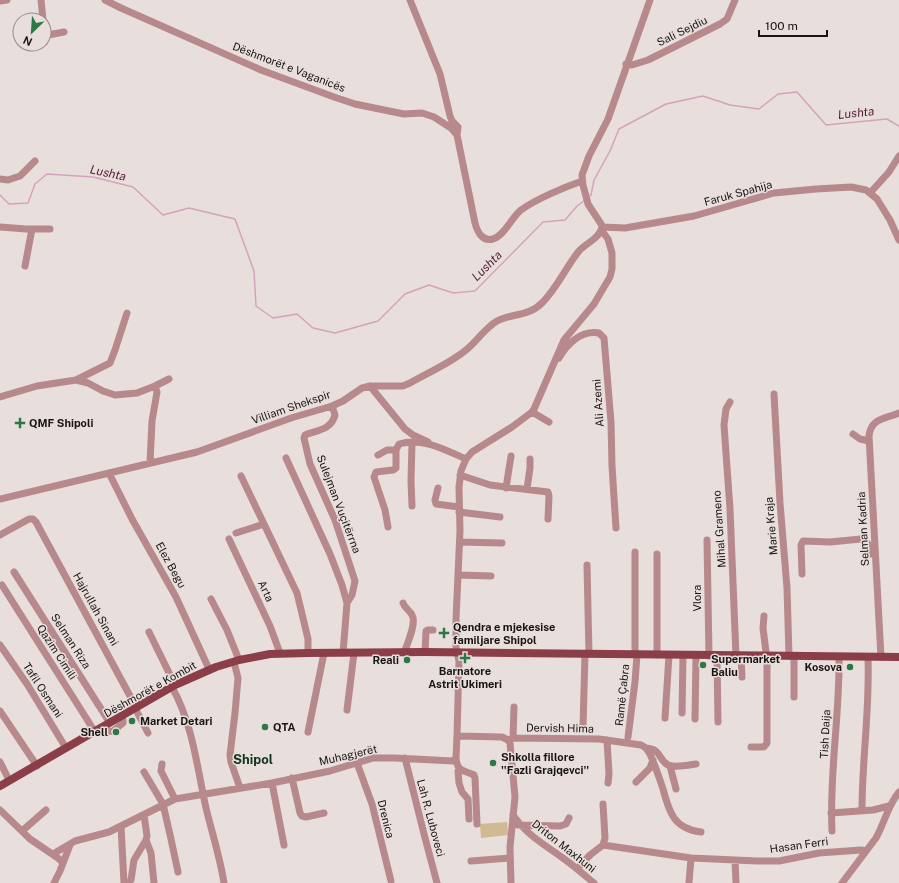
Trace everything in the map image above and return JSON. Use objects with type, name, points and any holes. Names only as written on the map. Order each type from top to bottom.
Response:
[{"type":"main road","name":"Dëshmorët e Kombit","points":[[0,786],[174,686],[209,669],[237,661],[280,653],[425,652],[899,657]]},
{"type":"street","points":[[0,1],[7,0]]},
{"type":"street","points":[[41,0],[42,12]]},
{"type":"street","name":"Dëshmorët e Vaganicës","points":[[105,0],[261,70],[294,83],[362,105],[397,113],[422,113],[446,125],[457,135]]},
{"type":"street","points":[[410,0],[440,74],[450,116],[458,127],[457,135],[475,222],[479,233],[484,238],[488,239],[497,237],[516,214],[528,206],[583,180]]},
{"type":"street","points":[[477,824],[475,778],[474,775],[460,769],[457,766],[456,758],[459,661],[457,653],[456,619],[460,542],[460,475],[468,455],[478,447],[512,427],[532,412],[564,340],[594,304],[610,277],[612,269],[612,253],[608,239],[588,204],[583,180],[589,156],[608,119],[626,64],[650,0]]},
{"type":"street","name":"Sali Sejdiu","points":[[626,64],[632,65],[648,60],[720,24],[727,19],[735,0]]},
{"type":"street","points":[[52,34],[64,32]]},
{"type":"street","points":[[899,156],[889,172],[870,193],[880,203],[899,240]]},
{"type":"street","points":[[0,179],[8,180],[20,176],[35,161]]},
{"type":"street","name":"Faruk Spahija","points":[[602,229],[625,228],[694,216],[774,193],[816,188],[851,187],[859,188],[870,193]]},
{"type":"street","points":[[0,226],[50,229]]},
{"type":"street","points":[[25,266],[32,229]]},
{"type":"street","name":"Villiam Shekspir","points":[[0,499],[203,450],[291,418],[332,406],[362,388],[370,386],[403,386],[410,383],[454,359],[499,320],[519,315],[534,309],[541,304],[580,249],[602,229]]},
{"type":"street","points":[[0,397],[37,386],[71,382],[105,366],[110,362],[115,350],[127,313]]},
{"type":"street","name":"Ali Azemi","points":[[555,361],[569,344],[583,334],[598,333],[604,338],[611,422],[616,528]]},
{"type":"street","points":[[76,380],[94,385],[103,391],[115,395],[137,393],[168,379]]},
{"type":"street","points":[[150,463],[152,421],[157,392],[155,386]]},
{"type":"street","points":[[370,386],[405,429],[430,444],[466,459]]},
{"type":"street","name":"Marie Kraja","points":[[774,394],[794,697]]},
{"type":"street","name":"Mihal Grameno","points":[[730,402],[726,409],[724,425],[739,656]]},
{"type":"street","name":"Sulejman Vuçitërrna","points":[[332,406],[335,415],[330,425],[324,429],[305,435],[304,438],[310,464],[335,520],[355,581],[354,590],[347,603]]},
{"type":"street","points":[[532,412],[549,422]]},
{"type":"street","name":"Selman Kadria","points":[[881,657],[869,441],[870,431],[876,421],[899,413]]},
{"type":"street","points":[[853,434],[860,439],[869,441]]},
{"type":"street","points":[[412,443],[410,481],[412,506]]},
{"type":"street","points":[[388,526],[385,510],[374,477],[376,472],[393,470],[396,468],[396,450],[399,444],[430,444]]},
{"type":"street","points":[[378,455],[387,450],[396,450]]},
{"type":"street","points":[[506,488],[511,456]]},
{"type":"street","name":"Sulejman Vuçitërrna","points":[[286,458],[332,559],[347,603],[343,653]]},
{"type":"street","points":[[527,489],[530,459]]},
{"type":"street","name":"Elez Begu","points":[[109,473],[176,597],[209,669]]},
{"type":"street","points":[[460,475],[482,483],[506,488],[548,492],[548,519]]},
{"type":"street","points":[[241,476],[297,593],[306,628],[308,653]]},
{"type":"street","points":[[438,488],[436,504],[459,510],[500,517]]},
{"type":"street","name":"Hajrullah Sinani","points":[[0,534],[29,519],[36,522],[148,733]]},
{"type":"street","points":[[236,533],[264,524]]},
{"type":"street","name":"Selman Kadria","points":[[802,574],[801,545],[803,541],[830,542],[861,539],[866,541],[871,552],[874,591],[878,615]]},
{"type":"street","name":"Arta","points":[[229,540],[270,626],[280,653]]},
{"type":"street","name":"Vlora","points":[[707,540],[713,656]]},
{"type":"street","points":[[460,542],[502,543]]},
{"type":"street","points":[[635,552],[636,655]]},
{"type":"street","points":[[657,554],[657,655]]},
{"type":"street","points":[[583,726],[587,654],[588,565]]},
{"type":"street","name":"Selman Riza","points":[[14,572],[110,723]]},
{"type":"street","points":[[459,575],[491,576]]},
{"type":"street","name":"Qazim Cimili","points":[[2,585],[97,730]]},
{"type":"street","points":[[211,598],[230,637],[237,661],[238,678],[230,755],[240,788]]},
{"type":"street","points":[[403,603],[414,619],[404,653]]},
{"type":"street","points":[[751,747],[764,747],[767,743],[766,656],[763,628],[764,616]]},
{"type":"street","points":[[425,652],[426,631],[433,630]]},
{"type":"street","points":[[150,632],[174,686],[191,734],[203,794],[224,883]]},
{"type":"street","name":"Tafil Osmani","points":[[0,645],[27,684],[66,748]]},
{"type":"street","points":[[308,732],[324,653]]},
{"type":"street","points":[[347,710],[354,653]]},
{"type":"street","name":"Ramë Çabra","points":[[628,737],[632,709],[636,655]]},
{"type":"street","points":[[665,718],[669,655]]},
{"type":"street","points":[[682,713],[683,655]]},
{"type":"street","points":[[695,719],[696,656]]},
{"type":"street","points":[[713,656],[718,722]]},
{"type":"street","points":[[739,656],[742,676]]},
{"type":"street","name":"Tish Daija","points":[[832,831],[831,813],[839,657]]},
{"type":"street","points":[[862,810],[868,703],[868,657]]},
{"type":"street","name":"Dervish Hima","points":[[514,707],[511,739],[607,740],[636,744],[657,751],[664,762],[670,766],[676,789]]},
{"type":"street","points":[[0,711],[37,766]]},
{"type":"street","points":[[97,730],[104,732],[113,731],[123,723],[122,717]]},
{"type":"street","points":[[457,736],[502,737],[511,739],[515,797],[510,858],[512,883]]},
{"type":"street","name":"Dervish Hima","points":[[607,740],[610,774],[608,783]]},
{"type":"street","points":[[646,748],[653,760],[666,802],[674,819],[684,828],[701,832]]},
{"type":"street","name":"Muhagjerët","points":[[53,854],[80,839],[109,832],[175,799],[272,783],[330,771],[373,758],[453,761],[456,758]]},
{"type":"street","name":"Lah R. Luboveci","points":[[405,758],[428,851],[438,883]]},
{"type":"street","points":[[636,782],[647,772],[653,760]]},
{"type":"street","points":[[0,762],[9,780]]},
{"type":"street","name":"Drenica","points":[[357,763],[372,804],[391,881]]},
{"type":"street","points":[[162,764],[160,768],[161,771],[175,799]]},
{"type":"street","points":[[670,766],[696,764]]},
{"type":"street","points":[[0,766],[9,780]]},
{"type":"street","points":[[460,769],[459,782],[462,792],[468,799],[469,819]]},
{"type":"street","points":[[144,772],[163,804],[178,872]]},
{"type":"street","points":[[292,778],[302,816],[306,817],[324,813]]},
{"type":"street","points":[[272,783],[284,845]]},
{"type":"street","points":[[842,883],[876,838],[881,830],[890,804],[899,792]]},
{"type":"street","points":[[577,869],[596,849],[603,845],[605,838],[603,804]]},
{"type":"street","points":[[831,813],[862,810],[890,804],[899,806]]},
{"type":"street","points":[[0,810],[22,832],[63,863]]},
{"type":"street","points":[[22,832],[46,810]]},
{"type":"street","points":[[144,815],[146,840],[150,853],[154,883]]},
{"type":"street","name":"Driton Maxhuni","points":[[513,815],[535,839],[594,883]]},
{"type":"street","name":"Driton Maxhuni","points":[[512,826],[560,826],[566,824],[569,818]]},
{"type":"street","points":[[121,826],[124,883]]},
{"type":"street","points":[[128,883],[131,880],[134,860],[146,840]]},
{"type":"street","points":[[54,883],[71,844]]},
{"type":"street","name":"Hasan Ferri","points":[[603,845],[691,858],[735,860],[779,861],[819,853],[858,850],[865,851]]},
{"type":"street","points":[[471,860],[510,858]]},
{"type":"street","points":[[688,883],[691,858]]},
{"type":"street","points":[[735,860],[736,883]]},
{"type":"shaded area","points":[[507,822],[508,835],[481,838],[480,824]]},
{"type":"waterway","name":"Lushta","points":[[589,197],[591,195],[594,180],[610,151],[619,129],[666,104],[703,96],[730,105],[759,109],[778,94],[797,92],[826,125],[887,119],[899,126]]},
{"type":"waterway","name":"Lushta","points":[[0,195],[9,204],[28,203],[35,184],[47,174],[93,177],[133,187],[163,215],[189,208],[235,219],[254,271],[256,306],[273,318],[297,314],[313,328],[335,333],[378,321],[405,294],[429,285],[453,293],[475,291],[543,222],[565,220],[577,206],[585,200]]},
{"type":"place","name":"QMF Shipoli","points":[[20,423]]},
{"type":"place","name":"Qendra e mjekesise familjare Shipol","points":[[444,633]]},
{"type":"place","name":"Barnatore Astrit Ukimeri","points":[[465,658]]},
{"type":"place","name":"Reali","points":[[407,660]]},
{"type":"place","name":"Supermarket Baliu","points":[[703,665]]},
{"type":"place","name":"Kosova","points":[[850,667]]},
{"type":"place","name":"Market Detari","points":[[132,721]]},
{"type":"place","name":"QTA","points":[[265,727]]},
{"type":"place","name":"Shell","points":[[116,732]]},
{"type":"place","name":"Shkolla fillore ''Fazli Grajqevci''","points":[[493,763]]},
{"type":"district","name":"Shipol","points":[[253,759]]}]
